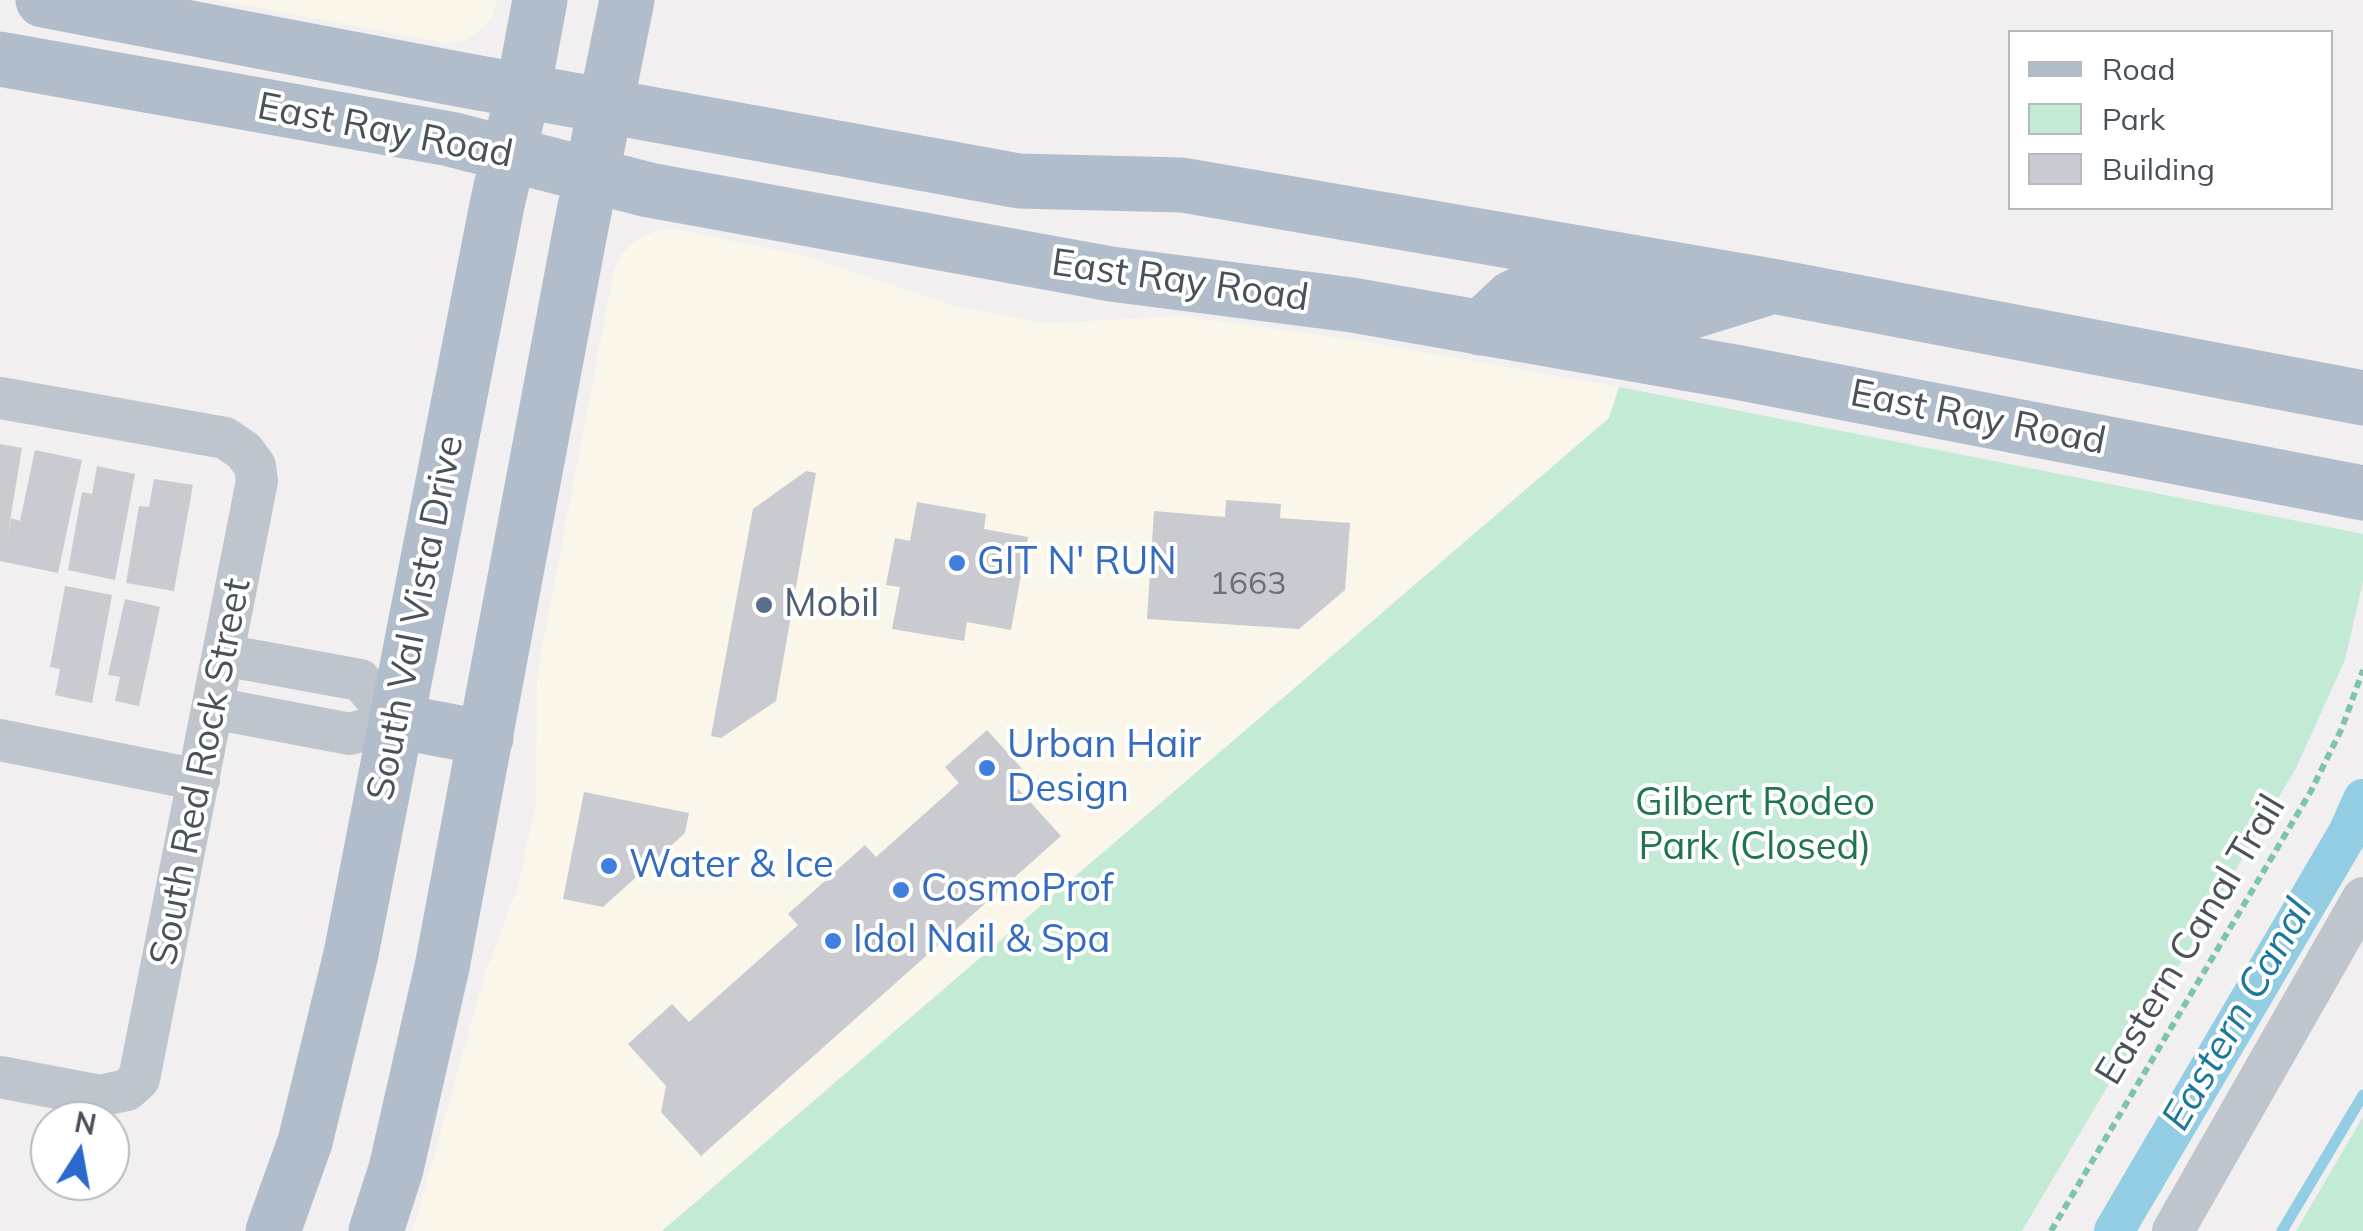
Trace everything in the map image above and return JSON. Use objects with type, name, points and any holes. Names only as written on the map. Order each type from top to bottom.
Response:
[{"type":"main road","name":"East Ray Road","points":[[43,0],[1020,181],[1182,185],[1772,286],[2363,398]]},
{"type":"main road","name":"South Val Vista Drive","points":[[273,1231],[305,1142],[347,972],[540,0]]},
{"type":"main road","points":[[376,1231],[396,1169],[442,967],[626,0]]},
{"type":"main road","name":"East Ray Road","points":[[0,60],[450,139],[650,190],[1111,274],[1352,305],[1741,372],[2363,493]]},
{"type":"main road","points":[[1480,328],[1512,298],[1540,288],[1558,287],[1690,312],[1772,286]]},
{"type":"main road","points":[[396,721],[486,738]]},
{"type":"street","name":"South Red Rock Street","points":[[0,398],[225,438],[244,451],[256,466],[257,481],[140,1079],[127,1090],[100,1096],[0,1077]]},
{"type":"street","points":[[213,708],[350,734],[396,721],[360,680],[223,655]]},
{"type":"street","points":[[0,740],[199,780]]},
{"type":"street","points":[[2173,1231],[2363,898]]},
{"type":"path","name":"Eastern Canal Trail","points":[[2051,1231],[2312,790],[2342,728],[2363,670]]},
{"type":"shaded area","points":[[215,0],[497,0],[484,27],[467,40],[445,43]]},
{"type":"shaded area","points":[[676,229],[806,256],[958,307],[1046,323],[1186,316],[1367,342],[1619,387],[1609,418],[662,1231],[413,1231],[485,974],[519,883],[536,803],[537,675],[614,271],[633,242],[657,230]]},
{"type":"green space","name":"Gilbert Rodeo Park (Closed)","points":[[1619,387],[2363,534],[2363,582],[2345,660],[2296,768],[2022,1231],[662,1231],[1609,418]]},
{"type":"green space","points":[[2363,1117],[2363,1231],[2296,1231]]},
{"type":"building","points":[[0,444],[22,448],[7,539],[11,518],[20,521],[35,450],[82,460],[58,573],[0,561]]},
{"type":"building","points":[[97,466],[135,474],[115,580],[68,570],[82,492],[92,494]]},
{"type":"building","name":"Mobil","points":[[806,471],[816,473],[776,701],[721,738],[711,736],[753,509]]},
{"type":"building","points":[[154,479],[193,485],[174,591],[126,583],[139,506],[149,507]]},
{"type":"building","points":[[1226,500],[1281,504],[1280,518],[1350,523],[1345,590],[1299,629],[1147,619],[1154,511],[1225,517]]},
{"type":"building","name":"GIT N' RUN","points":[[917,502],[986,514],[984,529],[1028,537],[1011,630],[967,622],[964,641],[892,629],[900,587],[886,585],[895,538],[910,541]]},
{"type":"building","points":[[65,586],[112,595],[92,703],[55,695],[60,669],[50,667]]},
{"type":"building","points":[[125,599],[160,607],[139,706],[115,701],[120,677],[108,675]]},
{"type":"building","points":[[987,730],[1025,772],[1013,783],[1061,836],[701,1156],[661,1112],[666,1086],[628,1044],[672,1004],[689,1022],[798,925],[788,914],[865,845],[876,857],[959,783],[945,767]]},
{"type":"building","name":"Water & Ice","points":[[584,792],[689,813],[685,833],[603,907],[563,899]]},
{"type":"waterway","name":"Eastern Canal","points":[[2114,1231],[2348,833],[2363,799]]},
{"type":"waterway","points":[[2282,1231],[2363,1095]]},
{"type":"place","name":"GIT N' RUN","points":[[957,563]]},
{"type":"place","name":"Mobil","points":[[764,605]]},
{"type":"place","name":"Urban Hair Design","points":[[987,768]]},
{"type":"place","name":"Water & Ice","points":[[609,866]]},
{"type":"place","name":"CosmoProf","points":[[901,890]]},
{"type":"place","name":"Idol Nail & Spa","points":[[833,941]]}]
